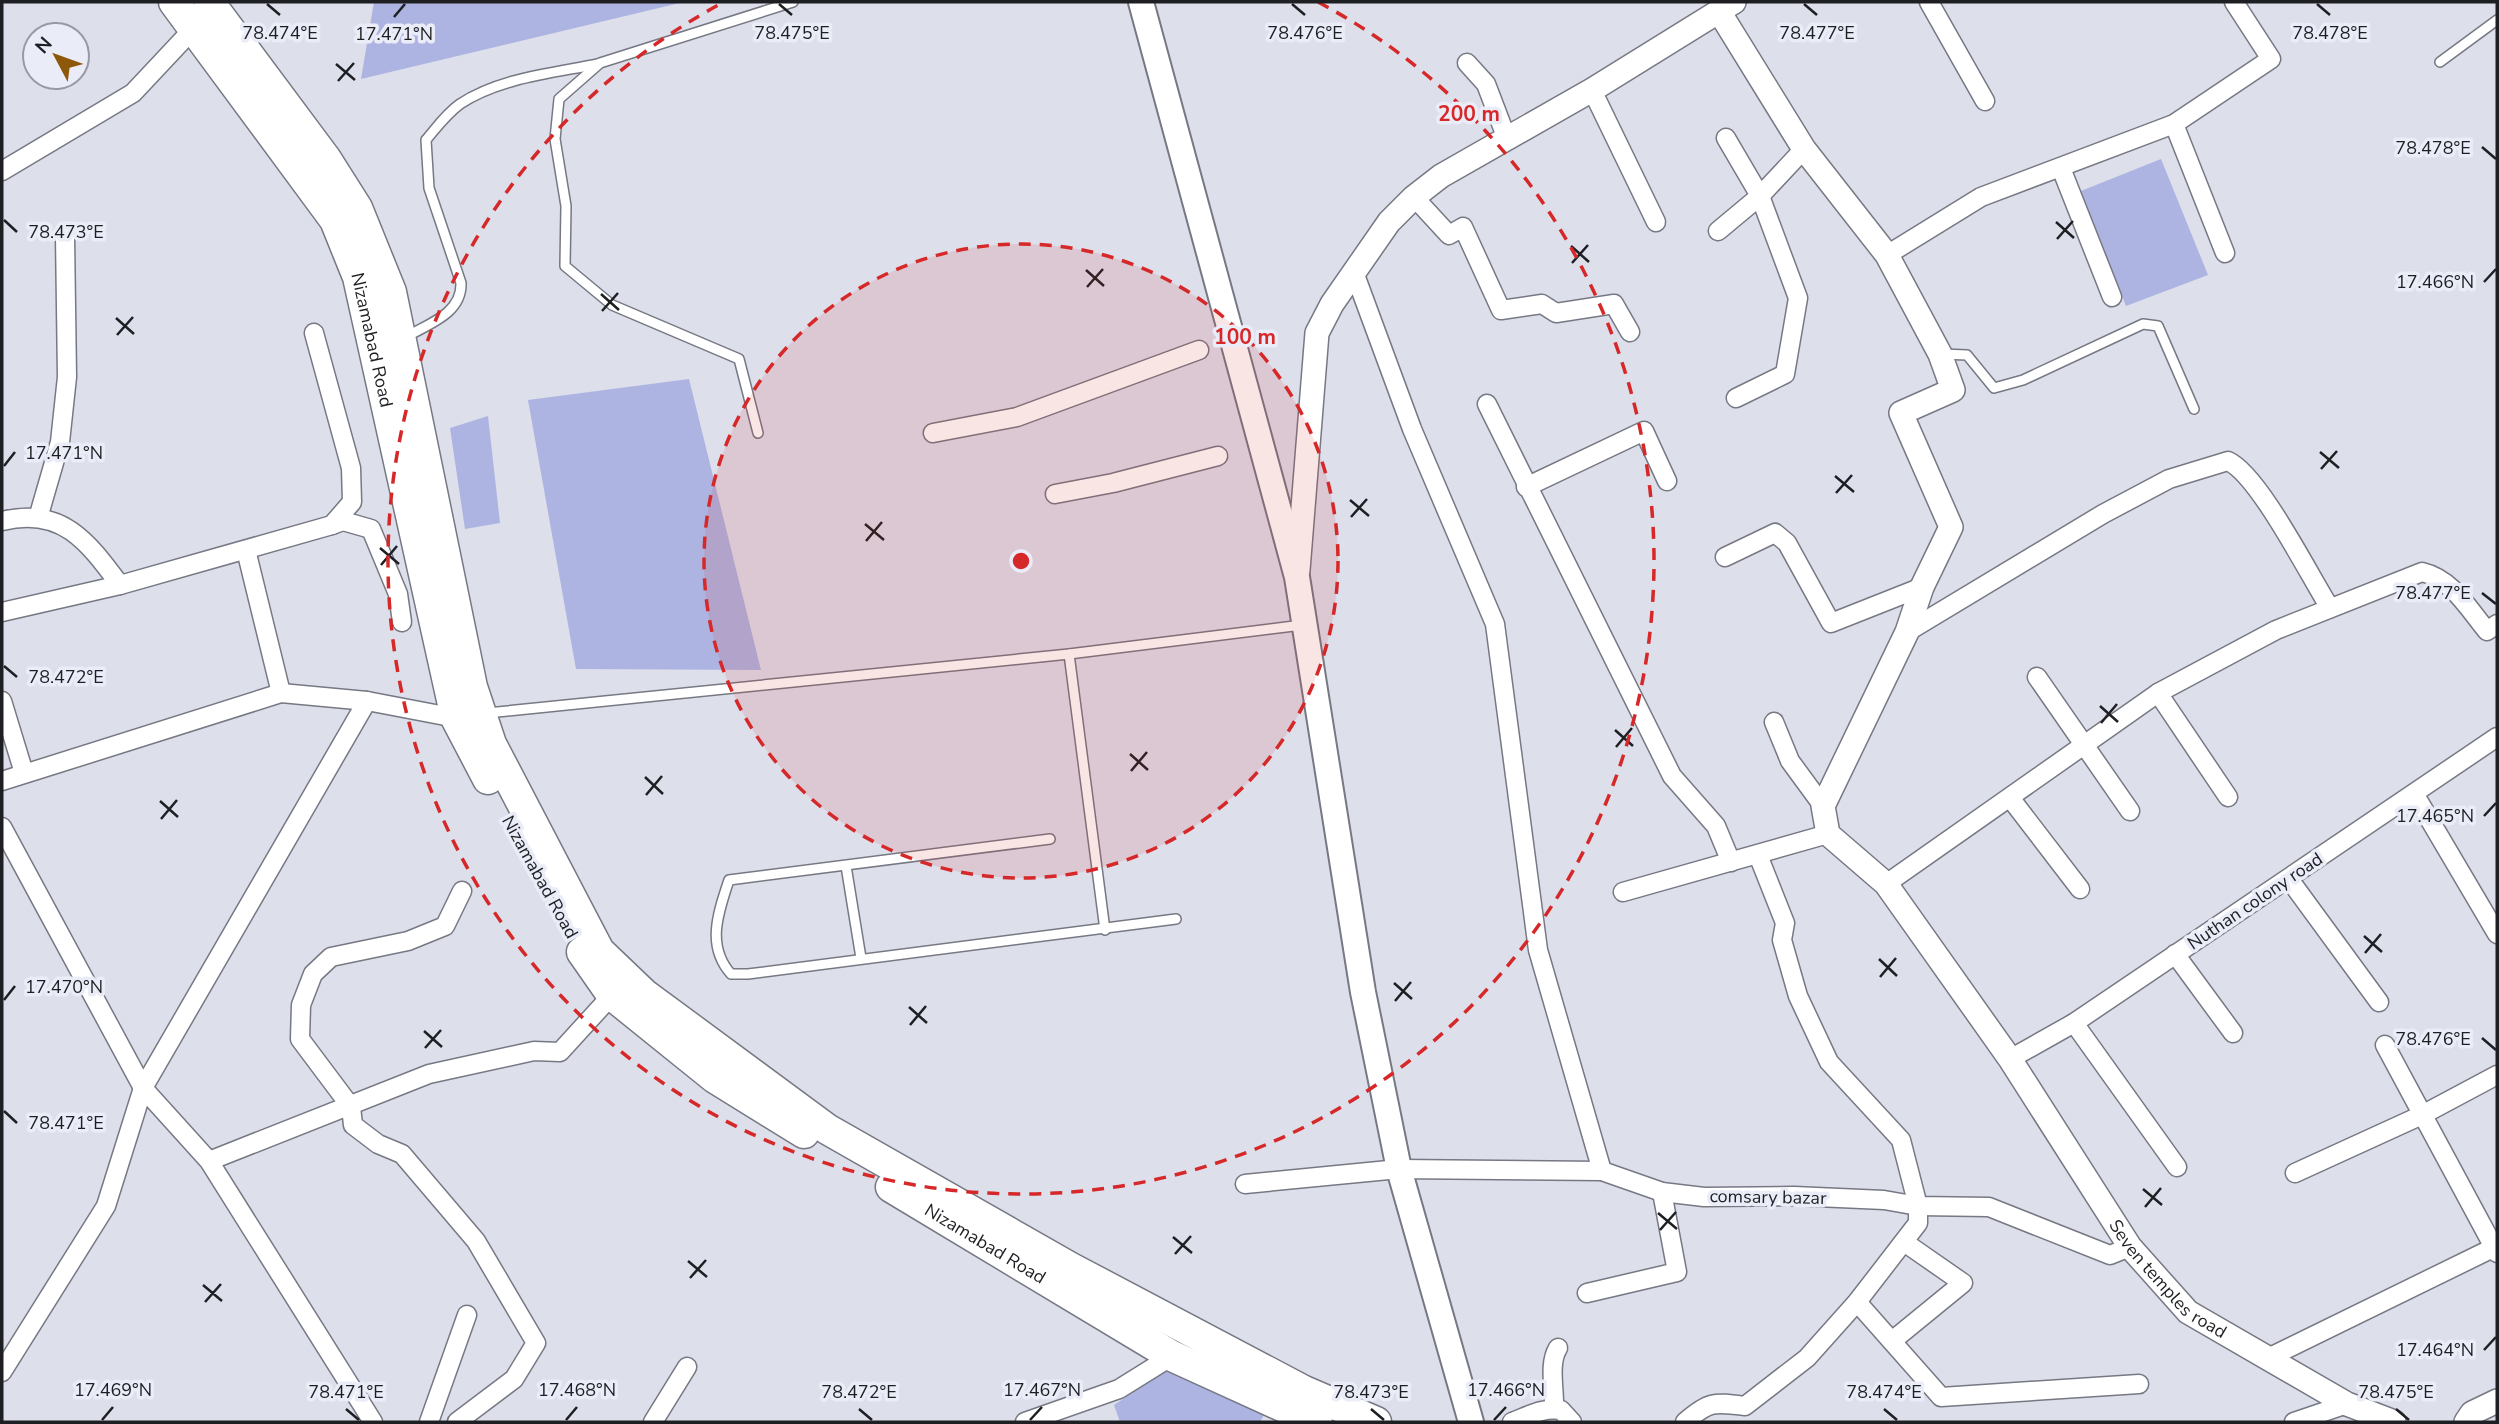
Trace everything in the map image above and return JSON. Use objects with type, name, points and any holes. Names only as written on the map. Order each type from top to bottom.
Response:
[{"type":"highway","name":"Nizamabad Road","points":[[174,2],[335,220],[358,277],[469,716],[565,927],[612,995],[715,1078],[1006,1259],[1172,1356],[1317,1422]]},
{"type":"highway","points":[[209,2],[327,159],[357,208],[391,292],[472,687],[469,716],[491,744],[599,951],[644,994],[827,1129],[1071,1268],[1304,1391],[1376,1422]]},
{"type":"main road","points":[[1141,2],[1297,578],[1363,992],[1399,1169],[1471,1422]]},
{"type":"street","points":[[1929,2],[1985,101]]},
{"type":"street","points":[[1887,255],[1981,197],[2174,124],[2271,60],[2234,2]]},
{"type":"street","points":[[1297,578],[1317,333],[1354,272],[1389,222],[1414,197],[1441,176],[1592,90],[1727,7],[1804,149],[1887,255],[1940,354],[1953,390],[1901,413],[1951,527],[1922,587],[1907,632],[1823,806]]},
{"type":"street","points":[[2,171],[133,93],[194,28]]},
{"type":"street","points":[[1467,63],[1486,84],[1507,139]]},
{"type":"street","points":[[1592,90],[1656,222]]},
{"type":"street","points":[[2174,124],[2225,253]]},
{"type":"street","points":[[1726,138],[1760,196],[1798,298],[1785,374],[1735,398]]},
{"type":"street","points":[[1718,231],[1760,196],[1804,149]]},
{"type":"street","points":[[2061,168],[2112,297]]},
{"type":"street","points":[[1414,197],[1449,234],[1463,227],[1501,310],[1542,304],[1556,313],[1614,304],[1630,332]]},
{"type":"street","points":[[38,518],[62,429],[66,377],[65,236]]},
{"type":"street","points":[[1354,272],[1412,429],[1495,624],[1538,950],[1602,1171]]},
{"type":"street","points":[[314,333],[351,468],[352,502],[332,525]]},
{"type":"street","points":[[933,433],[1017,417],[1199,350]]},
{"type":"street","points":[[1487,404],[1672,776],[1716,826],[1731,862]]},
{"type":"street","points":[[1526,487],[1644,431],[1667,481]]},
{"type":"street","points":[[1055,494],[1113,483],[1218,456]]},
{"type":"street","points":[[1907,632],[2103,514],[2169,479],[2228,461],[2239,466],[2261,495],[2330,608]]},
{"type":"street","points":[[2,521],[23,515],[60,524],[80,534],[120,585]]},
{"type":"street","points":[[2,612],[120,585],[343,522],[371,529],[398,594],[402,622]]},
{"type":"street","points":[[1725,557],[1775,533],[1787,543],[1831,623],[1922,587]]},
{"type":"street","points":[[246,550],[281,693]]},
{"type":"street","points":[[1886,884],[2011,799],[2158,693],[2276,630],[2422,572],[2436,575],[2449,584],[2487,631],[2497,624]]},
{"type":"street","points":[[2037,677],[2130,811]]},
{"type":"street","points":[[2,781],[281,693],[367,701],[469,716]]},
{"type":"street","points":[[2158,693],[2228,797]]},
{"type":"street","points":[[2,701],[24,773]]},
{"type":"street","points":[[2,1372],[106,1206],[143,1088],[367,701]]},
{"type":"street","points":[[1623,892],[1828,834],[1823,806],[1790,761],[1774,722]]},
{"type":"street","name":"Nuthan colony road","points":[[2010,1059],[2074,1023],[2497,737]]},
{"type":"street","points":[[2414,795],[2497,934]]},
{"type":"street","points":[[2011,799],[2080,889]]},
{"type":"street","points":[[2,827],[143,1088],[209,1161],[373,1422]]},
{"type":"street","name":"Seven temples road","points":[[1828,834],[1886,884],[2010,1059],[2130,1247],[2188,1312],[2347,1404],[2394,1422]]},
{"type":"street","points":[[1685,1422],[1700,1409],[1714,1402],[1745,1406],[1807,1358],[1857,1303],[1918,1223],[1918,1206],[1901,1140],[1829,1062],[1798,996],[1782,940],[1785,923],[1758,855]]},
{"type":"street","points":[[2289,879],[2379,1002]]},
{"type":"street","points":[[457,1422],[514,1379],[536,1343],[476,1241],[402,1154],[378,1144],[353,1125],[351,1107],[300,1038],[301,1005],[313,974],[331,957],[408,941],[445,926],[462,891]]},
{"type":"street","points":[[2175,954],[2233,1033]]},
{"type":"street","points":[[209,1161],[429,1074],[534,1051],[560,1052],[612,995]]},
{"type":"street","points":[[2074,1023],[2177,1167]]},
{"type":"street","points":[[2268,1358],[2496,1249],[2385,1045]]},
{"type":"street","points":[[2295,1172],[2422,1115],[2497,1076]]},
{"type":"street","name":"comsary bazar","points":[[1245,1184],[1399,1169],[1602,1171],[1662,1192],[1704,1197],[1794,1196],[1884,1200],[1918,1206],[1989,1207],[2110,1255],[2130,1247]]},
{"type":"street","points":[[1587,1293],[1677,1272],[1662,1192]]},
{"type":"street","points":[[1892,1341],[1963,1283],[1904,1242]]},
{"type":"street","points":[[1857,1303],[1941,1397],[2139,1384]]},
{"type":"street","points":[[429,1422],[467,1315]]},
{"type":"street","points":[[1554,1409],[1556,1384],[1552,1364],[1558,1348]]},
{"type":"street","points":[[1025,1422],[1119,1389],[1172,1356]]},
{"type":"street","points":[[653,1422],[687,1367]]},
{"type":"street","points":[[2466,1422],[2472,1413],[2497,1401]]},
{"type":"street","points":[[2294,1422],[2347,1404]]},
{"type":"street","points":[[1512,1422],[1545,1409],[1561,1410],[1572,1422]]},
{"type":"lane","points":[[401,339],[453,309],[461,296],[461,282],[429,188],[426,140],[444,118],[462,103],[518,80],[600,63],[793,2]]},
{"type":"lane","points":[[2440,62],[2497,20]]},
{"type":"lane","points":[[600,63],[559,99],[555,139],[566,206],[565,266],[612,305],[739,359],[758,433]]},
{"type":"lane","points":[[1940,354],[1967,355],[1994,388],[2023,380],[2135,327],[2143,324],[2158,326],[2194,409]]},
{"type":"lane","points":[[469,716],[1069,654],[1305,625]]},
{"type":"lane","points":[[1069,654],[1105,930]]},
{"type":"lane","points":[[1050,839],[729,880],[720,906],[715,944],[719,961],[731,975],[1176,919]]},
{"type":"lane","points":[[846,866],[861,958]]},
{"type":"shaded area","points":[[374,2],[684,2],[361,79]]},
{"type":"shaded area","points":[[2161,159],[2208,275],[2126,306],[2081,191]]},
{"type":"shaded area","points":[[689,379],[761,670],[576,669],[528,400]]},
{"type":"shaded area","points":[[488,416],[500,523],[465,529],[450,428]]},
{"type":"shaded area","points":[[1173,1366],[1264,1415],[1260,1422],[1120,1422],[1114,1405]]}]
